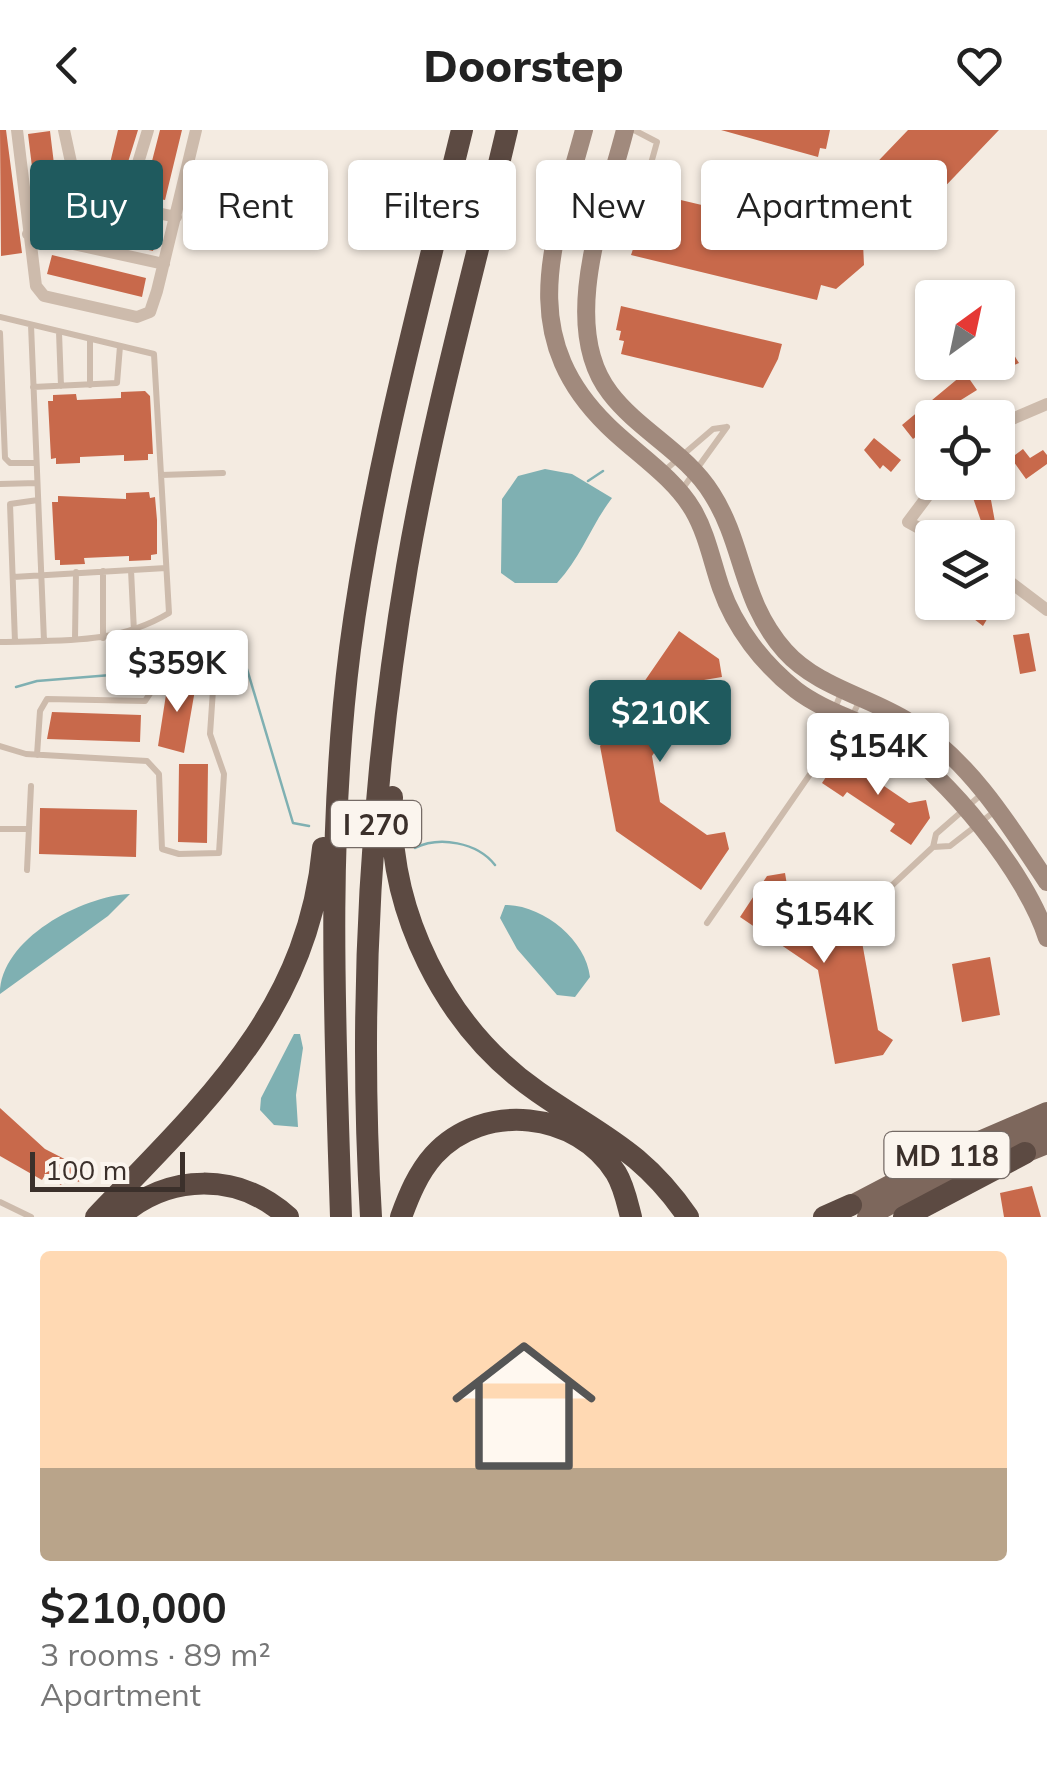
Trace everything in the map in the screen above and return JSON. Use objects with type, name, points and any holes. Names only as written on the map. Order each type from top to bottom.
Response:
[{"type":"highway","name":"I 270","points":[[340,1217],[332,958],[350,652],[386,436],[462,130]]},
{"type":"highway","name":"I 270","points":[[370,1217],[366,1032],[373,862],[394,658],[433,436],[507,130]]},
{"type":"highway","points":[[433,436],[392,805],[397,869],[414,932],[446,996],[492,1054],[538,1092],[634,1153],[688,1217]]},
{"type":"highway","points":[[96,1217],[239,1064],[290,975],[312,913],[330,761],[350,652]]},
{"type":"highway","points":[[401,1217],[417,1180],[436,1152],[476,1126],[520,1119],[565,1129],[599,1152],[616,1172],[631,1217]]},
{"type":"highway","points":[[904,1217],[1036,1148]]},
{"type":"highway","points":[[119,1217],[158,1191],[198,1183],[239,1188],[288,1217]]},
{"type":"main road","name":"MD 118","points":[[843,1214],[948,1155],[1047,1112]]},
{"type":"main road","points":[[843,1214],[1047,1128]]},
{"type":"main road","name":"MD 118","points":[[882,1217],[1036,1148]]},
{"type":"street","points":[[17,130],[36,286],[44,296],[138,318],[150,312],[196,130]]},
{"type":"street","points":[[64,130],[70,160]]},
{"type":"street","points":[[139,160],[148,130]]},
{"type":"street","points":[[584,130],[547,282],[552,338],[580,398],[692,507],[722,592],[744,634],[766,664],[799,692],[919,758],[964,808],[1030,898],[1047,938]]},
{"type":"street","points":[[618,160],[625,130]]},
{"type":"street","points":[[163,214],[176,217]]},
{"type":"street","points":[[28,234],[164,264]]},
{"type":"street","points":[[595,250],[584,306],[594,363],[609,392],[696,474],[727,525],[744,583],[764,626],[789,655],[843,690],[908,722],[948,752],[984,792],[1047,882]]},
{"type":"street","points":[[1015,418],[1047,404]]},
{"type":"street","points":[[915,526],[908,522],[924,500]]},
{"type":"street","points":[[1015,586],[1047,610]]},
{"type":"lane","points":[[634,130],[657,142],[652,160]]},
{"type":"lane","points":[[0,318],[154,354],[169,613],[134,632],[102,638],[0,642]]},
{"type":"lane","points":[[31,325],[44,641]]},
{"type":"lane","points":[[60,332],[61,386]]},
{"type":"lane","points":[[0,333],[5,458],[10,462],[36,463]]},
{"type":"lane","points":[[90,339],[90,385]]},
{"type":"lane","points":[[33,387],[117,383],[120,346]]},
{"type":"lane","points":[[661,474],[677,456],[690,452],[714,430],[727,427],[679,493]]},
{"type":"lane","points":[[161,475],[223,473]]},
{"type":"lane","points":[[0,484],[37,483]]},
{"type":"lane","points":[[15,642],[10,504],[38,500]]},
{"type":"lane","points":[[13,577],[166,568]]},
{"type":"lane","points":[[131,570],[134,632]]},
{"type":"lane","points":[[102,638],[103,571]]},
{"type":"lane","points":[[75,639],[76,572]]},
{"type":"lane","points":[[0,746],[37,755],[147,761],[159,774],[162,849],[179,854],[219,854],[224,774],[210,734],[213,690],[206,678],[172,670],[159,680],[150,699],[145,701],[47,699],[40,711],[37,755]]},
{"type":"lane","points":[[822,757],[821,742],[843,690]]},
{"type":"lane","points":[[707,924],[822,757],[836,749],[861,698]]},
{"type":"lane","points":[[27,870],[30,786]]},
{"type":"lane","points":[[871,905],[933,848],[936,834],[984,792]]},
{"type":"lane","points":[[933,848],[950,846],[997,810]]},
{"type":"lane","points":[[0,829],[27,829]]},
{"type":"lane","points":[[0,1202],[31,1217]]},
{"type":"water","points":[[545,469],[572,474],[612,498],[557,583],[515,583],[501,573],[502,499],[518,476]]},
{"type":"water","points":[[130,894],[108,916],[0,994],[14,955],[47,924],[89,903]]},
{"type":"water","points":[[505,905],[548,918],[571,938],[587,963],[590,977],[575,997],[557,995],[517,949],[500,918]]},
{"type":"water","points":[[294,1034],[300,1034],[303,1048],[296,1095],[298,1127],[274,1125],[260,1110],[261,1098]]},
{"type":"building","points":[[0,130],[6,130],[22,253],[1,256]]},
{"type":"building","points":[[118,130],[138,130],[129,160],[111,160]]},
{"type":"building","points":[[160,130],[182,130],[165,200],[163,160],[152,160]]},
{"type":"building","points":[[721,130],[830,130],[826,149],[820,148],[818,157]]},
{"type":"building","points":[[908,130],[999,130],[947,184],[947,160],[879,160]]},
{"type":"building","points":[[50,131],[54,160],[31,160],[28,134]]},
{"type":"building","points":[[681,200],[701,205],[701,250],[863,250],[864,265],[836,289],[821,285],[817,300],[631,255],[633,250],[681,250]]},
{"type":"building","points":[[52,255],[146,278],[142,297],[47,274]]},
{"type":"building","points":[[621,306],[782,344],[778,359],[763,388],[621,354],[624,341],[619,340],[621,331],[616,330]]},
{"type":"building","points":[[956,380],[970,380],[977,390],[961,400],[932,400]]},
{"type":"building","points":[[145,391],[150,396],[153,454],[148,454],[148,460],[124,461],[124,455],[80,457],[80,463],[56,464],[56,458],[51,459],[48,401],[53,401],[53,395],[76,394],[77,400],[121,398],[121,392]]},
{"type":"building","points":[[915,414],[915,437],[913,439],[902,425]]},
{"type":"building","points":[[874,438],[901,460],[891,472],[883,465],[880,469],[864,450]]},
{"type":"building","points":[[1023,449],[1030,458],[1043,450],[1047,464],[1026,479],[1015,464],[1015,455]]},
{"type":"building","points":[[149,492],[150,498],[155,497],[157,520],[157,554],[151,555],[151,560],[129,561],[129,556],[84,558],[85,564],[60,565],[60,560],[55,560],[52,502],[58,502],[58,496],[126,499],[126,493]]},
{"type":"building","points":[[974,500],[991,500],[995,520],[981,520]]},
{"type":"building","points":[[679,631],[719,659],[722,677],[704,680],[652,756],[660,802],[707,835],[725,832],[729,849],[701,890],[616,831],[600,746]]},
{"type":"building","points":[[1029,633],[1036,671],[1020,674],[1013,635]]},
{"type":"building","points":[[179,679],[196,684],[184,753],[158,746],[168,682]]},
{"type":"building","points":[[52,712],[141,715],[140,742],[47,739]]},
{"type":"building","points":[[859,753],[862,771],[909,803],[926,800],[930,818],[911,845],[890,831],[895,824],[847,792],[843,797],[822,783],[840,756]]},
{"type":"building","points":[[179,764],[208,764],[207,843],[178,842]]},
{"type":"building","points":[[40,808],[137,810],[136,857],[39,854]]},
{"type":"building","points":[[785,873],[788,891],[862,942],[878,1030],[893,1040],[883,1055],[835,1064],[818,970],[740,917],[767,876]]},
{"type":"building","points":[[990,957],[1000,1015],[962,1022],[952,964]]},
{"type":"building","points":[[0,1108],[45,1149],[84,1169],[79,1182],[66,1176],[61,1185],[45,1175],[42,1180],[0,1156]]},
{"type":"building","points":[[1032,1186],[1041,1217],[1004,1217],[1000,1193]]},
{"type":"waterway","points":[[588,481],[603,471]]},
{"type":"waterway","points":[[16,687],[37,681],[111,675],[142,667],[184,647],[232,651],[247,669],[293,823],[309,826]]},
{"type":"waterway","points":[[415,848],[435,842],[457,843],[478,851],[495,865]]}]
